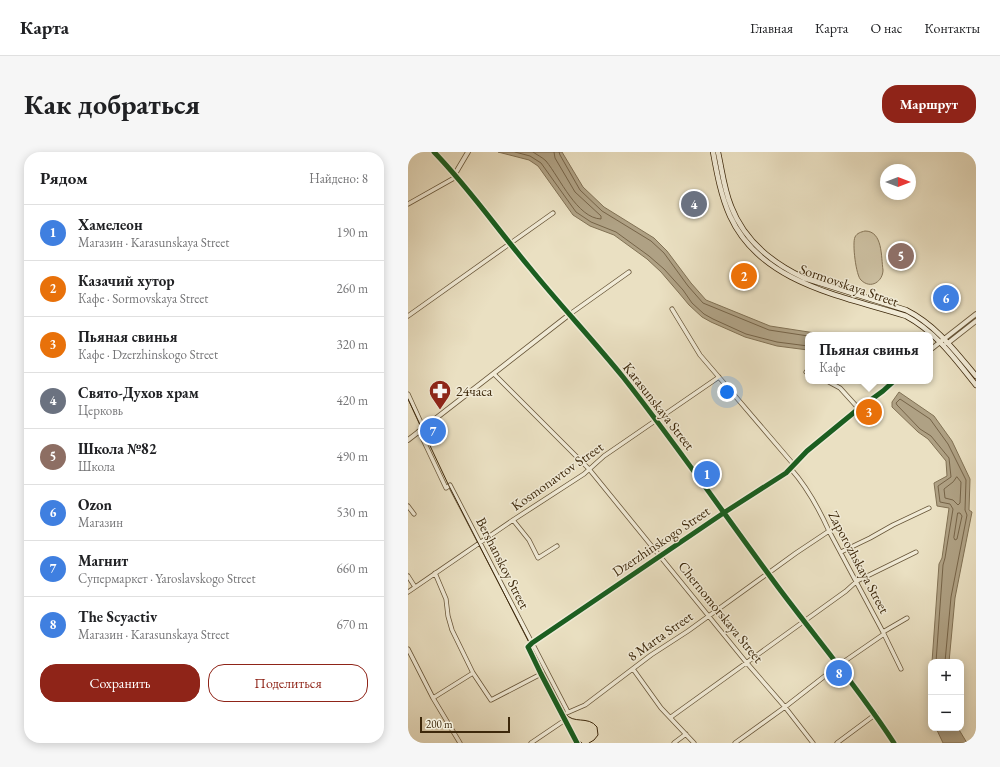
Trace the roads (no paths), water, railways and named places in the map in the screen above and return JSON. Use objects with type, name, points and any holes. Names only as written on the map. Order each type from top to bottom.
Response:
[{"type":"main road","name":"Sormovskaya Street","points":[[714,152],[722,197],[730,218],[737,229],[760,256],[772,266],[841,297],[906,316],[929,332]]},
{"type":"main road","name":"Sormovskaya Street","points":[[718,152],[730,206],[742,228],[774,261],[800,279],[906,310],[928,323],[944,338],[976,376]]},
{"type":"main road","name":"Sormovskaya Street","points":[[933,336],[976,385]]},
{"type":"street","name":"Karasunskaya Street","points":[[434,152],[456,175],[510,244],[570,314],[657,421],[769,574],[876,714],[894,743]]},
{"type":"street","points":[[408,204],[456,175],[468,152]]},
{"type":"street","points":[[408,316],[553,214]]},
{"type":"street","points":[[408,440],[570,314],[629,272]]},
{"type":"street","points":[[672,309],[700,355],[794,465]]},
{"type":"street","points":[[933,348],[976,314]]},
{"type":"street","points":[[940,343],[948,343],[976,321]]},
{"type":"street","name":"Chernomorskaya Street","points":[[494,374],[589,469],[813,743]]},
{"type":"street","name":"Kosmonavtov Street","points":[[408,592],[513,520],[584,474],[611,452],[719,378]]},
{"type":"street","points":[[833,384],[840,388],[859,409]]},
{"type":"street","name":"Dzerzhinskogo Street","points":[[532,643],[724,512],[791,469],[808,451],[891,384]]},
{"type":"street","points":[[408,394],[423,427]]},
{"type":"street","name":"Bershanskoy Street","points":[[419,431],[446,488],[450,485],[568,712]]},
{"type":"street","name":"Zaporozhskaya Street","points":[[791,469],[802,481],[821,514],[884,633],[901,669]]},
{"type":"street","points":[[408,506],[414,514]]},
{"type":"street","points":[[841,552],[929,508]]},
{"type":"street","points":[[513,520],[529,540],[538,558],[557,546]]},
{"type":"street","name":"8 Marta Street","points":[[562,715],[585,705],[633,669],[829,531]]},
{"type":"street","points":[[671,717],[846,591],[857,581],[916,552]]},
{"type":"street","points":[[435,573],[446,599],[448,616],[452,630],[473,673],[491,700],[541,674]]},
{"type":"street","points":[[408,576],[415,587]]},
{"type":"street","points":[[735,743],[785,707],[839,665],[907,618]]},
{"type":"street","points":[[532,643],[528,647],[577,743]]},
{"type":"street","points":[[408,649],[433,698],[460,743]]},
{"type":"street","points":[[633,669],[661,708],[694,743]]},
{"type":"street","points":[[433,698],[473,673]]},
{"type":"street","points":[[837,743],[876,714]]},
{"type":"street","points":[[531,743],[565,720]]},
{"type":"street","points":[[674,743],[686,734]]},
{"type":"water","points":[[498,152],[562,152],[583,187],[604,207],[654,238],[667,251],[706,300],[770,326],[809,332],[805,332],[805,350],[777,346],[745,337],[702,317],[689,305],[661,272],[647,259],[614,235],[590,226],[573,215],[538,166],[529,160]]},
{"type":"water","points":[[899,392],[934,416],[952,441],[970,479],[969,510],[972,512],[955,598],[949,659],[932,659],[939,564],[942,558],[949,508],[937,506],[934,483],[947,476],[946,461],[928,439],[918,432],[892,407],[892,402]]},
{"type":"water","points":[[937,731],[960,731],[967,743],[943,743]]},
{"type":"tram line","points":[[408,399],[449,486],[565,713],[572,719],[589,721],[597,727],[598,735],[589,743]]},
{"type":"tram line","points":[[564,715],[577,739],[582,743]]},
{"type":"place","name":"Свято-Духов храм","points":[[694,204]]},
{"type":"place","name":"Школа №82","points":[[901,256]]},
{"type":"place","name":"Казачий хутор","points":[[744,276]]},
{"type":"place","name":"Ozon","points":[[946,298]]},
{"type":"place","name":"24часа","points":[[440,410]]},
{"type":"place","name":"Пьяная свинья","points":[[869,412]]},
{"type":"place","name":"Магнит","points":[[433,431]]},
{"type":"place","name":"Хамелеон","points":[[707,474]]},
{"type":"place","name":"The Scyactiv","points":[[839,673]]}]
